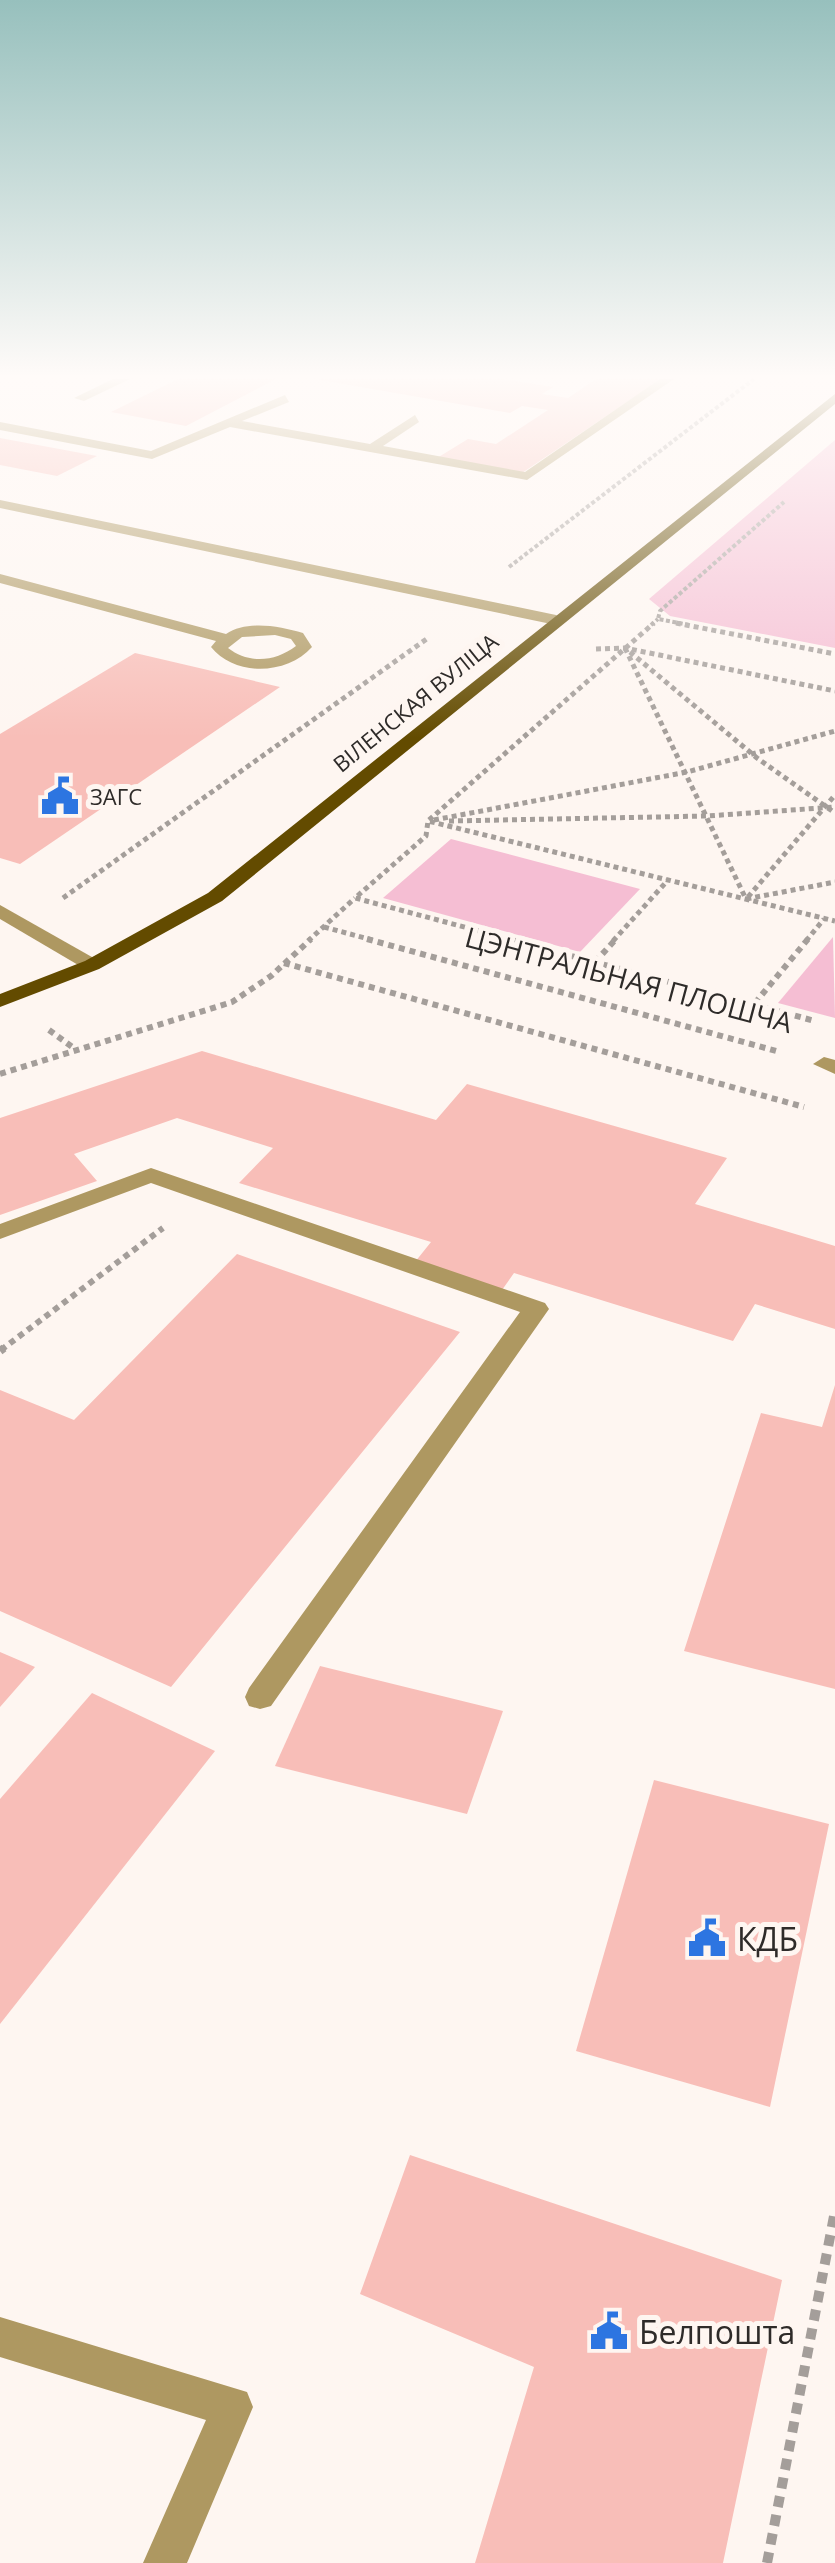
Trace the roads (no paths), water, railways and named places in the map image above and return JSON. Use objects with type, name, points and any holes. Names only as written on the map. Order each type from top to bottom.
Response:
[{"type":"main road","name":"ВІЛЕНСКАЯ ВУЛІЦА","points":[[0,1002],[92,966],[215,897],[709,499]]},
{"type":"street","points":[[0,504],[556,620]]},
{"type":"street","points":[[0,578],[225,639]]},
{"type":"street","points":[[0,910],[92,966]]},
{"type":"street","points":[[0,1232],[150,1175],[536,1309],[260,1697]]},
{"type":"street","points":[[0,2337],[232,2408],[165,2563]]},
{"type":"place","name":"ЗАГС","points":[[60,796]]},
{"type":"place","name":"КДБ","points":[[707,1938]]},
{"type":"place","name":"Белпошта","points":[[609,2331]]}]
